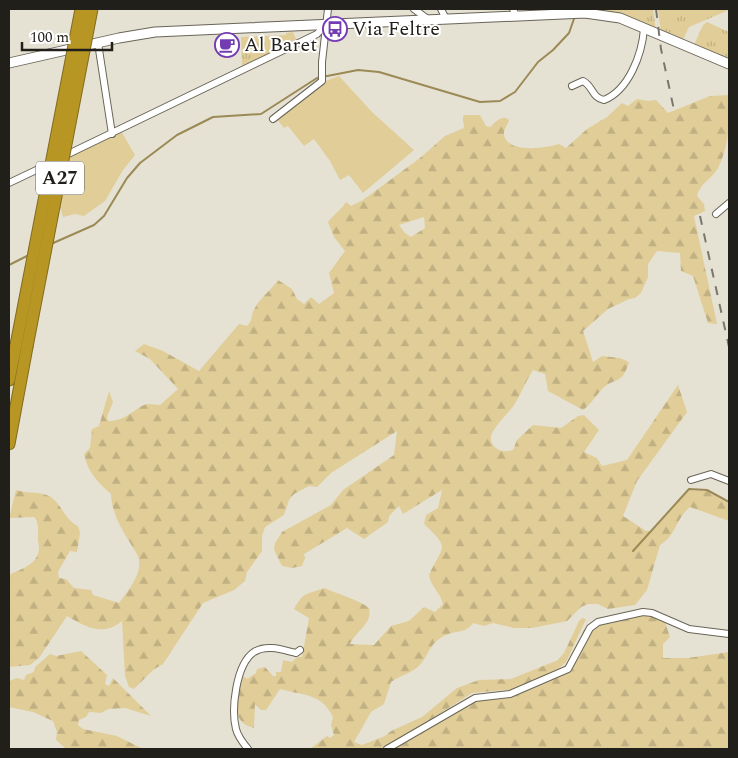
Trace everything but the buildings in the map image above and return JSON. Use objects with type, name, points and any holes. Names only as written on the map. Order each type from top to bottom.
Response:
[{"type":"highway","name":"A27","points":[[9,444],[22,346],[80,9]]},
{"type":"highway","name":"A27","points":[[9,380],[22,346],[92,9]]},
{"type":"main road","points":[[9,63],[142,34],[446,19],[515,12],[585,13],[620,18],[729,64]]},
{"type":"street","points":[[273,119],[322,80],[321,71],[328,9]]},
{"type":"street","points":[[414,9],[429,20]]},
{"type":"street","points":[[442,9],[446,19]]},
{"type":"street","points":[[9,183],[317,34],[326,24]]},
{"type":"street","points":[[572,86],[583,81],[598,99],[604,100],[619,92],[641,51],[644,29]]},
{"type":"street","points":[[98,43],[112,134]]},
{"type":"street","points":[[716,214],[729,202]]},
{"type":"street","points":[[691,480],[711,474],[729,481]]},
{"type":"street","points":[[387,749],[475,698],[510,694],[568,669],[590,628],[604,620],[643,612],[652,613],[689,629],[729,634]]},
{"type":"street","points":[[248,749],[236,729],[235,716],[236,689],[242,669],[254,653],[263,649],[273,648],[296,653],[300,650]]},
{"type":"green space","points":[[653,9],[656,31],[589,10]]},
{"type":"green space","points":[[658,9],[729,10],[689,27],[683,40],[661,34]]},
{"type":"green space","points":[[707,22],[729,32],[729,59],[694,45],[703,25]]},
{"type":"green space","points":[[293,32],[297,41],[242,66],[241,37],[286,35],[286,33]]},
{"type":"green space","points":[[339,76],[372,112],[414,150],[363,193],[349,175],[340,180],[330,161],[314,139],[304,146],[288,126],[284,128],[276,118],[323,82]]},
{"type":"green space","points":[[729,95],[728,133],[725,151],[718,168],[703,184],[697,196],[704,204],[705,211],[694,216],[717,324],[708,323],[693,276],[681,271],[680,253],[657,251],[648,264],[648,277],[641,293],[635,298],[608,309],[583,331],[593,362],[602,356],[620,358],[629,362],[624,375],[606,385],[583,410],[548,391],[545,374],[533,370],[514,405],[491,435],[491,440],[492,444],[499,450],[513,450],[517,440],[533,425],[561,428],[578,416],[584,415],[599,430],[584,452],[597,458],[602,466],[627,460],[678,385],[687,412],[637,481],[623,516],[646,531],[652,531],[689,490],[707,491],[729,504],[729,521],[690,507],[685,511],[673,532],[660,545],[647,590],[635,605],[608,609],[598,604],[588,604],[581,607],[567,621],[532,628],[514,628],[493,623],[484,626],[473,623],[467,629],[440,638],[431,647],[419,666],[391,682],[384,704],[371,712],[354,742],[362,745],[385,736],[391,731],[422,717],[457,688],[479,680],[511,679],[558,660],[564,653],[579,621],[582,618],[586,619],[566,662],[554,673],[516,689],[472,693],[394,743],[379,749],[310,749],[327,736],[330,738],[334,735],[331,725],[333,717],[318,699],[280,689],[266,710],[261,710],[255,704],[254,728],[240,720],[237,713],[236,698],[242,675],[247,679],[256,673],[257,669],[265,667],[273,676],[276,676],[276,672],[281,672],[283,660],[292,662],[297,657],[302,657],[309,618],[294,609],[300,599],[306,594],[324,588],[353,599],[369,608],[369,618],[350,644],[374,645],[391,626],[409,621],[424,607],[435,612],[443,604],[429,575],[441,552],[441,543],[424,524],[426,515],[438,508],[442,490],[403,514],[399,506],[389,516],[388,522],[364,539],[347,528],[304,554],[305,558],[302,566],[292,568],[282,566],[274,550],[275,543],[282,532],[331,505],[343,490],[394,455],[397,431],[331,473],[317,487],[309,486],[294,494],[289,500],[284,515],[265,527],[262,536],[262,551],[247,572],[245,581],[234,590],[203,603],[163,664],[153,670],[134,689],[129,687],[125,676],[122,621],[108,629],[95,629],[67,616],[39,658],[30,665],[9,667],[9,575],[28,566],[36,558],[39,547],[38,526],[34,517],[9,518],[16,490],[51,497],[70,520],[78,526],[80,533],[77,552],[70,551],[58,572],[59,578],[66,579],[74,588],[91,590],[93,595],[119,603],[137,575],[139,568],[138,556],[117,519],[111,494],[94,476],[84,454],[90,448],[92,429],[99,426],[109,391],[113,402],[107,417],[108,421],[113,421],[123,418],[144,405],[160,405],[178,389],[150,359],[135,351],[144,344],[163,351],[199,371],[239,324],[247,326],[249,324],[258,303],[278,280],[292,289],[297,299],[304,304],[311,297],[319,304],[334,293],[329,273],[345,251],[334,237],[328,222],[346,202],[351,206],[363,200],[420,158],[445,136],[464,128],[463,116],[465,115],[480,115],[486,126],[490,127],[501,118],[506,118],[509,120],[504,135],[512,145],[537,148],[559,144],[566,148],[587,129],[607,117],[622,103],[628,106],[637,99],[656,100],[668,113],[710,96]],"holes":[[[424,217],[425,228],[411,237],[399,225]]]},
{"type":"green space","points":[[121,131],[135,155],[123,170],[105,201],[84,216],[75,214],[63,217],[55,191],[52,164]]},
{"type":"green space","points":[[641,611],[664,619],[670,637],[663,644],[663,658],[688,658],[729,652],[729,749],[387,749],[473,695],[509,694],[564,668],[584,630],[591,623]]},
{"type":"green space","points":[[81,651],[107,675],[105,684],[109,686],[113,678],[151,716],[125,708],[108,709],[101,713],[89,712],[86,717],[79,720],[78,725],[83,729],[117,736],[143,749],[66,749],[56,740],[57,732],[53,721],[33,712],[9,707],[9,681],[17,678],[24,680],[26,675],[34,672],[35,667],[50,654],[56,656]]},
{"type":"waterway","points":[[51,244],[94,225],[104,216],[127,178],[140,163],[177,135],[213,117],[261,114],[317,78],[358,70],[379,72],[480,102],[500,101],[515,92],[538,62],[569,33],[575,16]]},
{"type":"waterway","points":[[9,265],[29,255]]},
{"type":"waterway","points":[[633,551],[689,489],[707,490],[729,502]]},
{"type":"railway","points":[[656,9],[661,49],[674,110]]},
{"type":"railway","points":[[700,216],[729,347]]},
{"type":"place","name":"Via Feltre","points":[[335,29]]},
{"type":"place","name":"Al Baret","points":[[227,45]]}]
